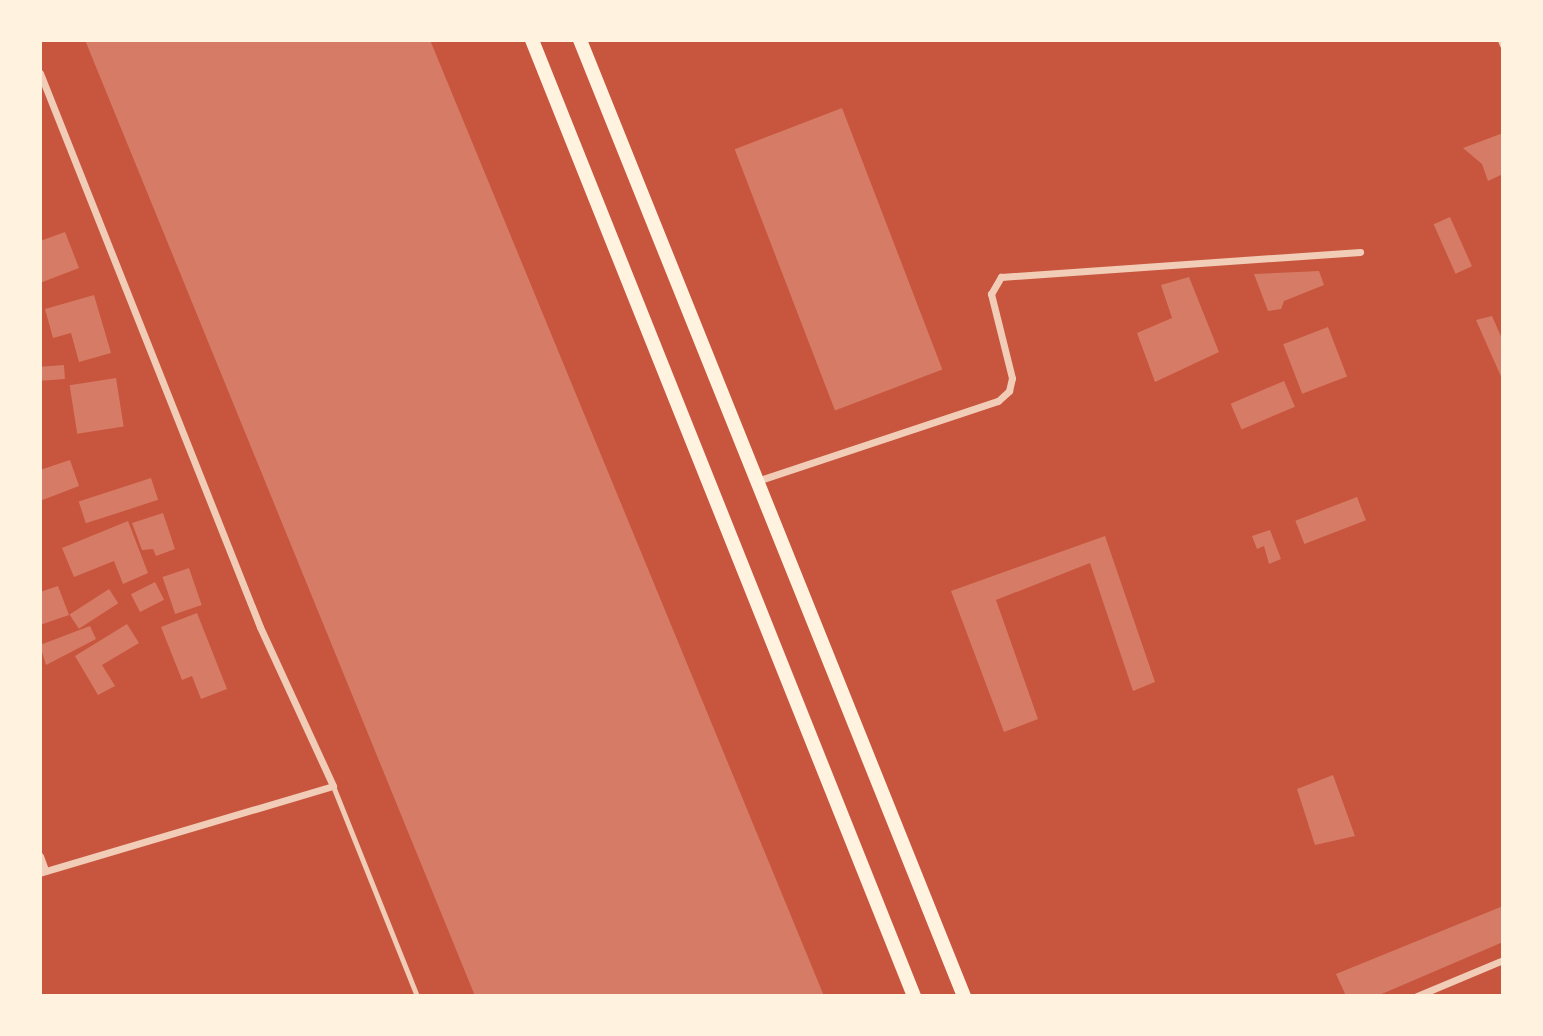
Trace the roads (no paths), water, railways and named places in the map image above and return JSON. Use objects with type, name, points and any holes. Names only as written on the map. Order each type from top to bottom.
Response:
[{"type":"main road","points":[[533,40],[914,996]]},
{"type":"main road","points":[[580,40],[964,996]]},
{"type":"street","points":[[40,73],[260,627],[333,786],[43,872],[40,856]]},
{"type":"street","points":[[757,481],[998,401],[1009,391],[1012,378],[991,294],[1001,277],[1360,253]]},
{"type":"street","points":[[1416,996],[1503,960]]},
{"type":"lane","points":[[333,786],[417,996]]}]
